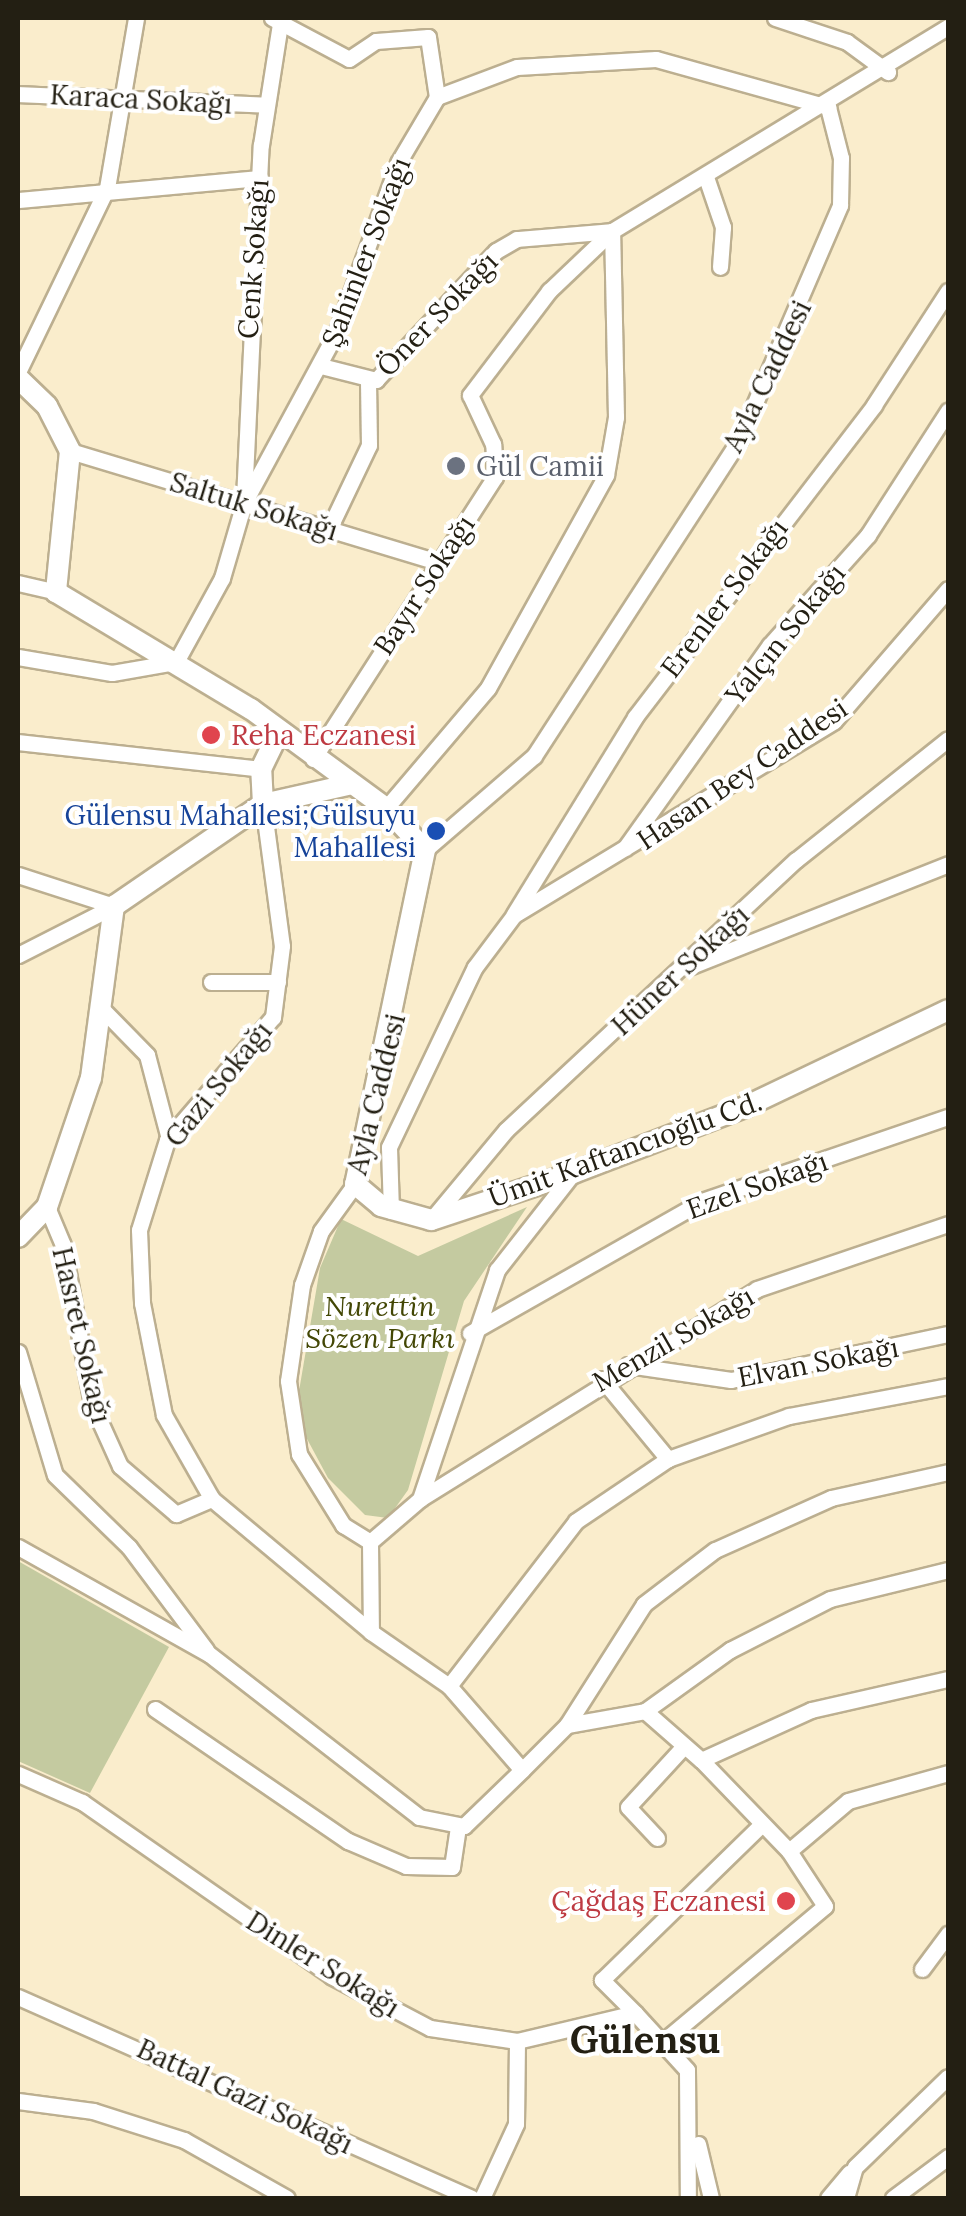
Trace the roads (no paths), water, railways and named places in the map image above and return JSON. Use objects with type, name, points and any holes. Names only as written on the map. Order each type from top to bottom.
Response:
[{"type":"street","points":[[56,592],[70,451],[47,406],[18,375],[107,188],[136,18]]},
{"type":"street","points":[[775,18],[848,42],[888,72]]},
{"type":"street","points":[[278,19],[349,59],[376,41],[428,36],[437,97],[517,68],[656,59],[828,107],[888,72],[948,27]]},
{"type":"street","name":"Cenk Sokağı","points":[[244,502],[260,178],[278,19]]},
{"type":"street","name":"Karaca Sokağı","points":[[18,94],[266,105]]},
{"type":"street","name":"Şahinler Sokağı","points":[[176,662],[222,578],[244,502],[321,366],[398,163],[437,97]]},
{"type":"street","name":"Bayır Sokağı","points":[[313,759],[495,476],[493,444],[470,396],[549,291],[612,231],[828,107]]},
{"type":"street","name":"Ayla Caddesi","points":[[370,1542],[343,1525],[313,1484],[288,1406],[311,1254],[355,1184],[425,850],[534,756],[739,440],[840,204],[841,158],[828,107]]},
{"type":"street","points":[[18,200],[107,188],[260,178]]},
{"type":"street","points":[[706,180],[723,227],[720,267]]},
{"type":"street","points":[[386,808],[488,688],[606,475],[616,417],[612,231]]},
{"type":"street","name":"Öner Sokağı","points":[[321,366],[368,381],[384,376],[496,250],[518,239],[612,231]]},
{"type":"street","name":"Erenler Sokağı","points":[[391,1211],[389,1147],[475,967],[514,915],[635,717],[874,405],[948,291]]},
{"type":"street","points":[[329,529],[369,445],[368,381]]},
{"type":"street","name":"Yalçın Sokağı","points":[[620,855],[770,645],[868,535],[948,411]]},
{"type":"street","name":"Saltuk Sokağı","points":[[70,451],[438,562]]},
{"type":"street","points":[[18,583],[56,592],[176,662],[280,732],[348,786],[386,808],[425,850]]},
{"type":"street","name":"Hasan Bey Caddesi","points":[[620,855],[834,721],[945,595]]},
{"type":"street","points":[[18,657],[112,673],[176,662]]},
{"type":"street","points":[[263,804],[260,768],[280,732]]},
{"type":"street","points":[[18,742],[260,768]]},
{"type":"street","name":"Hüner Sokağı","points":[[431,1220],[506,1130],[687,967],[796,860],[946,744]]},
{"type":"street","points":[[18,955],[114,906],[263,804],[348,786]]},
{"type":"street","name":"Gazi Sokağı","points":[[263,804],[277,866],[278,982],[270,1024],[168,1138],[139,1230],[142,1303],[164,1414],[212,1500],[372,1632]]},
{"type":"street","name":"Erenler Sokağı","points":[[514,915],[620,855]]},
{"type":"street","points":[[687,967],[813,925],[948,864]]},
{"type":"street","points":[[18,875],[114,906]]},
{"type":"street","points":[[18,1237],[48,1208],[92,1078],[114,906]]},
{"type":"street","points":[[210,982],[278,982]]},
{"type":"street","points":[[103,1010],[147,1055],[168,1138]]},
{"type":"street","name":"Ümit Kaftancıoğlu Cd.","points":[[431,1220],[573,1173],[745,1107],[948,1010]]},
{"type":"street","name":"Ezel Sokağı","points":[[470,1333],[702,1201],[948,1117]]},
{"type":"street","points":[[420,1500],[470,1333],[497,1270],[573,1173]]},
{"type":"street","points":[[355,1184],[391,1211],[431,1220]]},
{"type":"street","name":"Hasret Sokağı","points":[[48,1208],[91,1400],[120,1466],[176,1514],[212,1500]]},
{"type":"street","name":"Menzil Sokağı","points":[[370,1542],[420,1500],[602,1379],[757,1289],[948,1224]]},
{"type":"street","name":"Elvan Sokağı","points":[[628,1365],[730,1380],[948,1334]]},
{"type":"street","points":[[18,1352],[55,1475],[129,1547],[209,1654]]},
{"type":"street","points":[[602,1379],[668,1459]]},
{"type":"street","points":[[450,1686],[576,1521],[668,1459],[790,1416],[948,1386]]},
{"type":"street","points":[[155,1709],[348,1841],[406,1866],[452,1867],[458,1828],[567,1725],[644,1604],[715,1550],[831,1498],[948,1472]]},
{"type":"street","points":[[370,1542],[372,1632],[450,1686],[522,1770]]},
{"type":"street","points":[[18,1547],[209,1654],[419,1818],[458,1828]]},
{"type":"street","points":[[567,1725],[645,1710],[730,1650],[830,1599],[948,1570]]},
{"type":"street","points":[[700,1760],[811,1710],[948,1679]]},
{"type":"street","points":[[645,1710],[700,1760],[759,1827],[789,1851],[822,1899],[822,1913],[666,2039]]},
{"type":"street","points":[[657,1838],[628,1807],[684,1746]]},
{"type":"street","points":[[789,1851],[848,1802],[948,1773]]},
{"type":"street","name":"Dinler Sokağı","points":[[18,1774],[82,1802],[394,2011],[444,2032],[518,2040],[635,2013]]},
{"type":"street","points":[[711,2198],[694,2125],[687,2070],[666,2039],[602,1980],[759,1827]]},
{"type":"street","points":[[922,1969],[948,1934]]},
{"type":"street","name":"Battal Gazi Sokağı","points":[[18,1997],[470,2198]]},
{"type":"street","points":[[482,2198],[516,2124],[518,2040]]},
{"type":"street","points":[[828,2198],[855,2166],[948,2077]]},
{"type":"street","points":[[18,2102],[94,2112],[184,2140],[287,2198]]},
{"type":"street","points":[[688,2198],[694,2125]]},
{"type":"street","points":[[893,2198],[948,2157]]},
{"type":"street","points":[[846,2198],[855,2166]]},
{"type":"place","name":"Gül Camii","points":[[456,466]]},
{"type":"place","name":"Reha Eczanesi","points":[[211,735]]},
{"type":"place","name":"Gülensu Mahallesi;Gülsuyu Mahallesi","points":[[436,831]]},
{"type":"place","name":"Çağdaş Eczanesi","points":[[786,1901]]},
{"type":"district","name":"Gülensu","points":[[645,2040]]},
{"type":"park label","name":"Nurettin Sözen Parkı","points":[[380,1322]]}]
